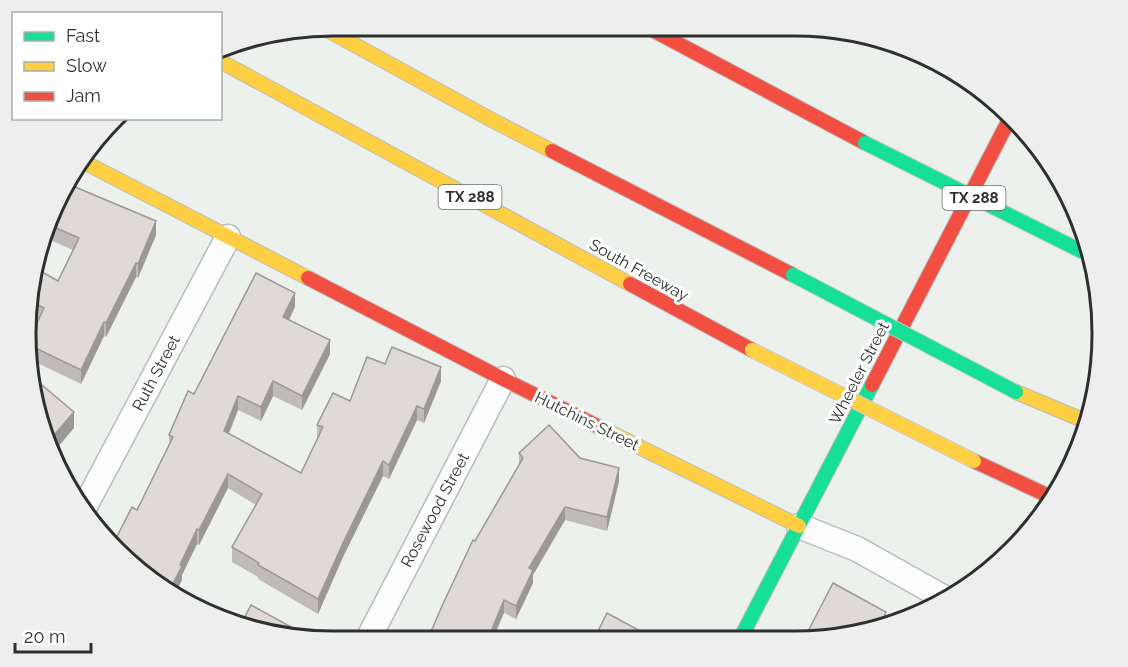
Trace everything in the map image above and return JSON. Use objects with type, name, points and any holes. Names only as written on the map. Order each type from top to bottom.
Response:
[{"type":"main road","points":[[338,36],[490,119],[1016,392],[1079,419]]},
{"type":"main road","name":"TX 288","points":[[664,36],[865,142],[1080,251]]},
{"type":"main road","name":"South Freeway","points":[[222,62],[752,350],[974,461],[1045,494]]},
{"type":"main road","name":"Wheeler Street","points":[[744,631],[1007,125]]},
{"type":"main road","name":"Hutchins Street","points":[[88,164],[503,380],[799,526]]},
{"type":"street","name":"Ruth Street","points":[[88,501],[228,237]]},
{"type":"street","name":"Rosewood Street","points":[[372,631],[503,380]]},
{"type":"street","name":"Hutchins Street","points":[[799,526],[857,549],[937,594]]},
{"type":"building","points":[[75,187],[156,221],[138,264],[136,263],[106,323],[104,322],[81,370],[37,349],[36,334],[37,324],[44,308],[38,305],[43,272],[58,281],[79,238],[56,228]]},
{"type":"building","points":[[256,273],[295,293],[283,317],[330,340],[302,396],[273,381],[261,407],[238,396],[224,431],[301,473],[323,427],[317,425],[333,393],[350,401],[367,357],[385,364],[392,347],[441,367],[424,409],[417,406],[389,465],[383,461],[318,599],[258,565],[259,563],[232,547],[262,494],[228,474],[199,530],[197,529],[173,584],[152,570],[117,537],[132,507],[137,510],[173,437],[169,435],[188,391],[194,394]]},
{"type":"building","points":[[41,384],[74,412],[54,435]]},
{"type":"building","points":[[549,425],[580,458],[619,468],[607,517],[565,507],[529,568],[533,570],[516,606],[504,600],[491,631],[431,631],[473,540],[475,541],[523,458],[519,453]]},
{"type":"building","points":[[833,583],[886,612],[884,617],[871,621],[809,630]]},
{"type":"building","points":[[251,605],[292,628],[275,625],[245,617]]},
{"type":"building","points":[[607,613],[640,631],[598,631]]},
{"type":"traffic: fast","points":[[865,143],[1080,250]]},
{"type":"traffic: fast","points":[[793,275],[1016,392]]},
{"type":"traffic: fast","points":[[744,631],[872,385]]},
{"type":"traffic: slow","points":[[338,36],[552,151]]},
{"type":"traffic: slow","points":[[222,62],[630,284]]},
{"type":"traffic: slow","points":[[88,164],[308,278]]},
{"type":"traffic: slow","points":[[752,350],[974,461]]},
{"type":"traffic: slow","points":[[1016,392],[1079,419]]},
{"type":"traffic: slow","points":[[595,425],[799,526]]},
{"type":"traffic: jam","points":[[664,36],[865,143]]},
{"type":"traffic: jam","points":[[872,385],[1007,125]]},
{"type":"traffic: jam","points":[[552,151],[793,275]]},
{"type":"traffic: jam","points":[[308,278],[595,425]]},
{"type":"traffic: jam","points":[[630,284],[752,350]]},
{"type":"traffic: jam","points":[[974,461],[1045,494]]}]
